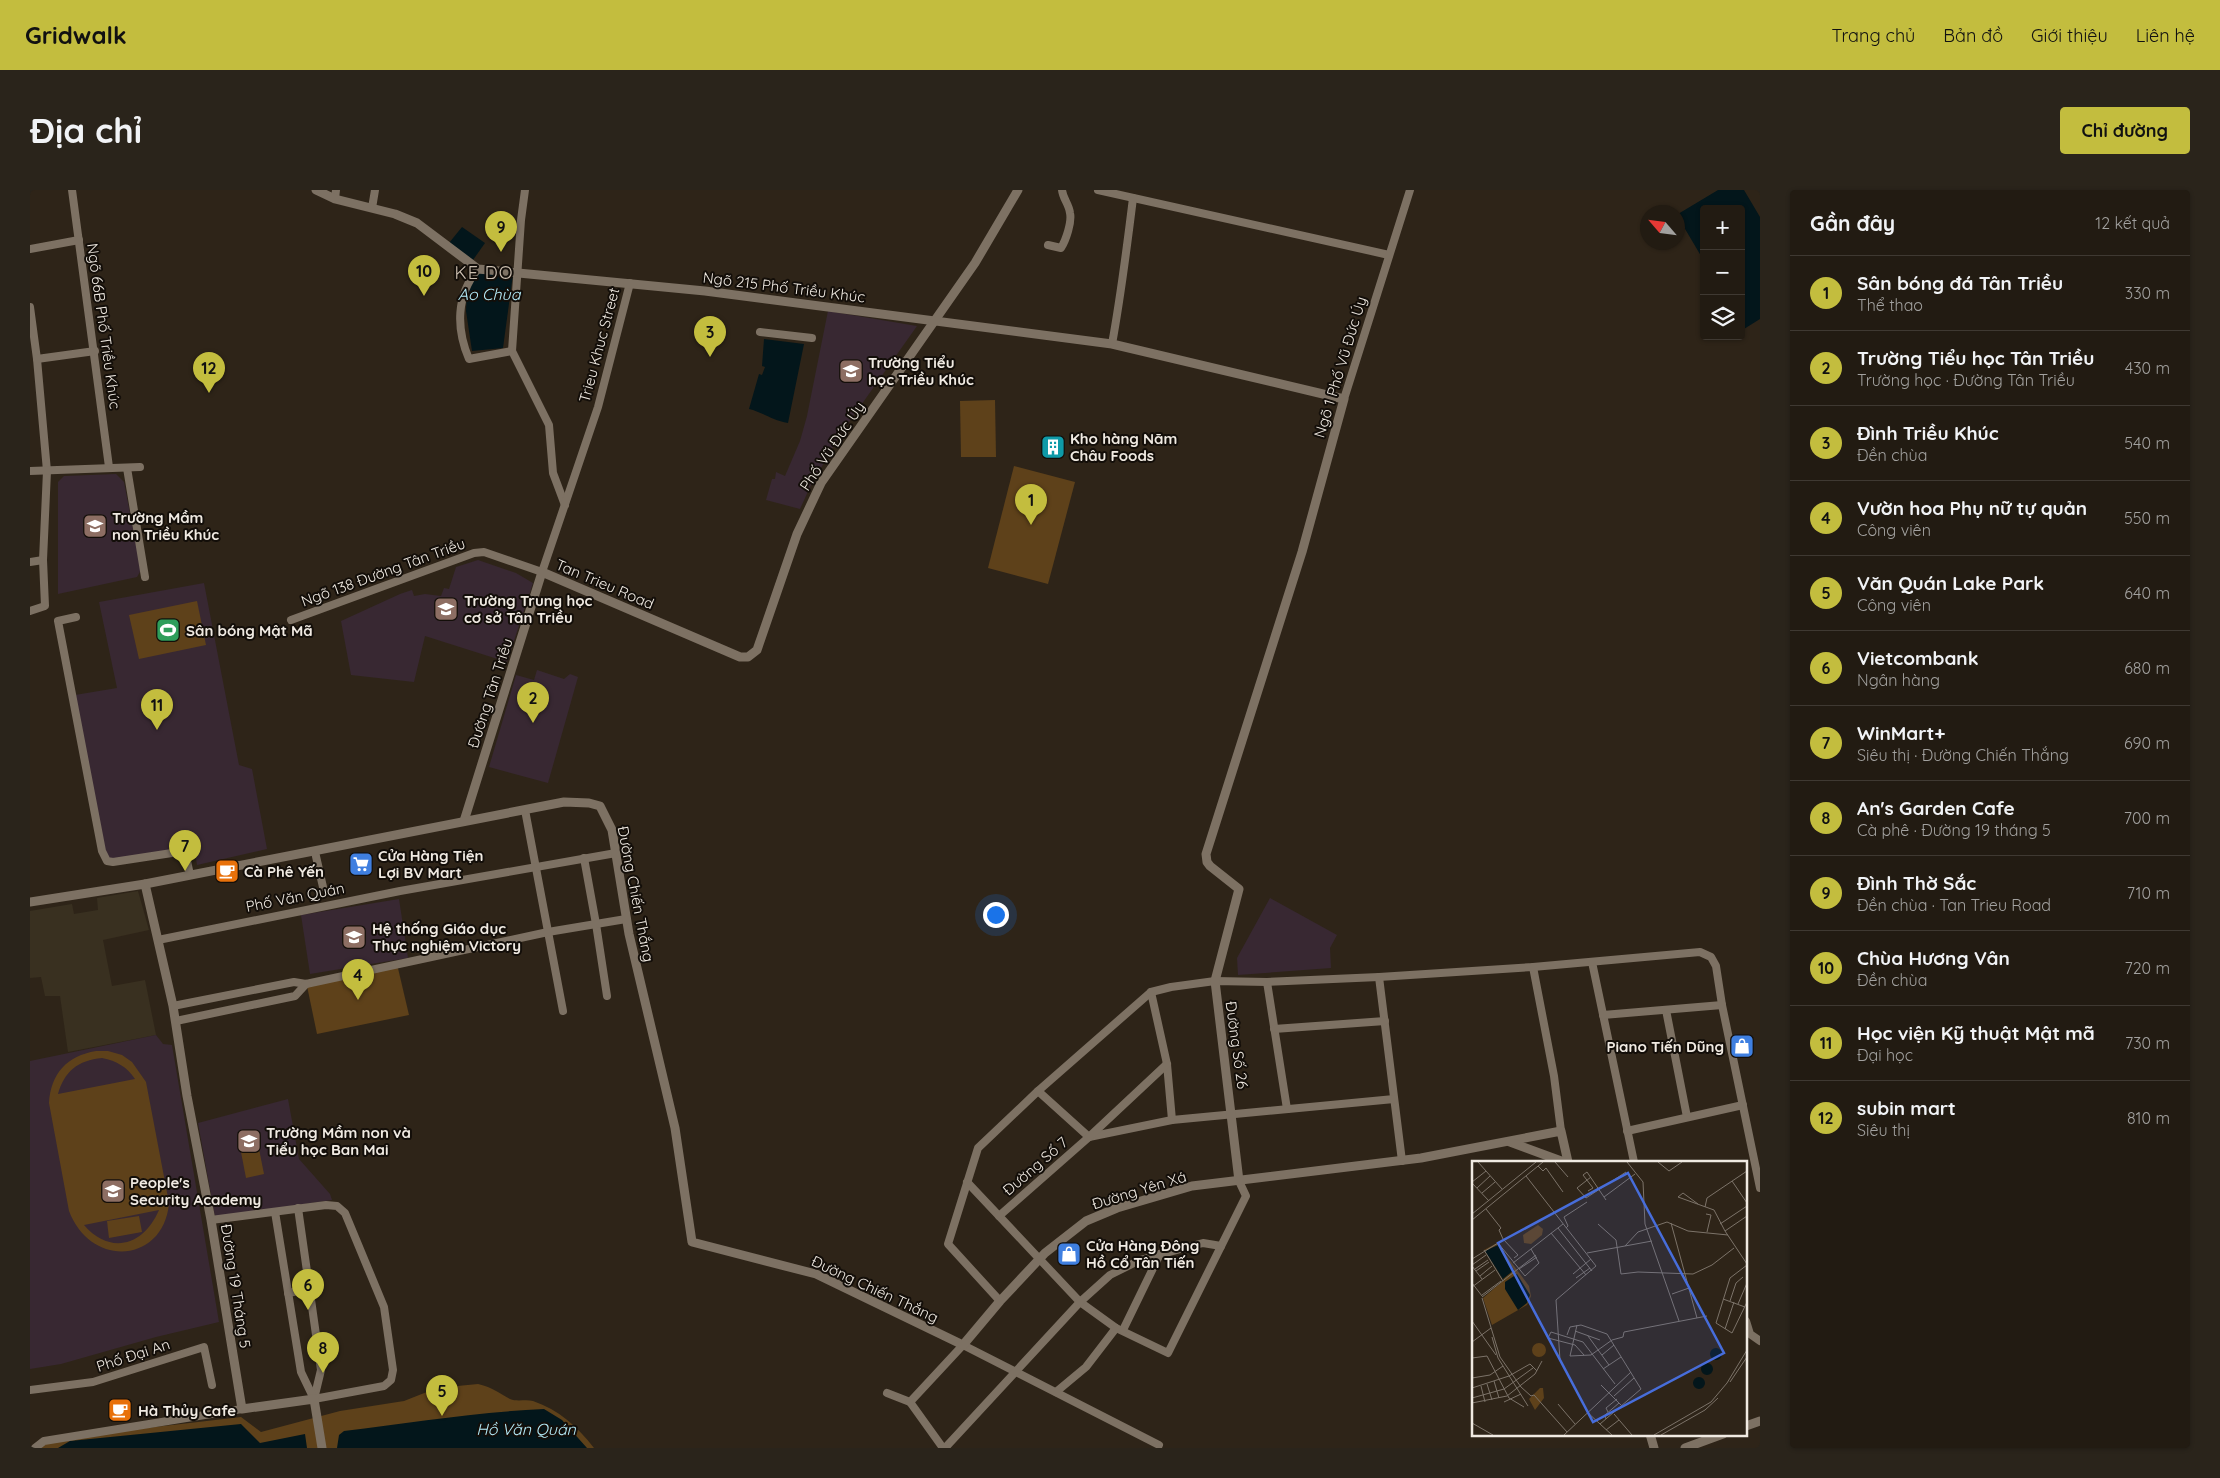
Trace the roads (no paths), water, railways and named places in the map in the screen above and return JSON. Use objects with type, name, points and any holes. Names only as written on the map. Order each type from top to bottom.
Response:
[{"type":"street","name":"Ngõ 66B Phố Triều Khúc","points":[[72,190],[95,350],[109,467]]},
{"type":"street","points":[[316,190],[336,194],[417,223],[478,269],[465,287],[460,310],[462,344],[469,359],[512,351]]},
{"type":"street","points":[[372,208],[375,190]]},
{"type":"street","points":[[525,190],[521,220],[512,351],[549,425],[554,473],[565,505]]},
{"type":"street","name":"Phố Vũ Đức Úy","points":[[748,657],[757,650],[797,534],[821,483],[975,263],[1018,190]]},
{"type":"street","points":[[1048,245],[1061,248],[1065,242],[1070,214],[1063,198],[1062,190]]},
{"type":"street","points":[[1098,190],[1389,255]]},
{"type":"street","name":"Ngõ 1 Phố Vũ Đức Úy","points":[[1215,980],[1239,888],[1210,866],[1207,862],[1206,854],[1302,552],[1344,399],[1410,190]]},
{"type":"street","points":[[1112,344],[1124,277],[1127,235],[1134,198]]},
{"type":"street","points":[[30,249],[79,240]]},
{"type":"street","name":"Trieu Khuc Street","points":[[478,269],[630,283],[598,407],[565,505]]},
{"type":"street","name":"Ngõ 215 Phố Triều Khúc","points":[[630,283],[935,320],[1112,344],[1344,399]]},
{"type":"street","points":[[30,307],[37,359],[47,471],[43,560],[45,606],[30,611]]},
{"type":"street","points":[[760,332],[812,338]]},
{"type":"street","points":[[37,359],[95,350]]},
{"type":"street","points":[[30,471],[140,467]]},
{"type":"street","points":[[127,468],[145,577]]},
{"type":"street","name":"Tan Trieu Road","points":[[565,505],[542,572],[732,654],[748,657]]},
{"type":"street","name":"Ngõ 138 Đường Tân Triều","points":[[291,620],[474,553],[484,552],[542,572]]},
{"type":"street","points":[[30,562],[43,560]]},
{"type":"street","name":"Đường Tân Triều","points":[[464,821],[542,572]]},
{"type":"street","points":[[76,617],[58,620],[102,851],[108,861],[113,862],[185,851],[190,875]]},
{"type":"street","name":"Đường Chiến Thắng","points":[[30,902],[145,884],[564,802],[589,803],[600,806],[612,830],[626,919],[675,1128],[692,1242],[816,1274],[963,1345]]},
{"type":"street","points":[[525,810],[563,1011]]},
{"type":"street","points":[[315,852],[323,887]]},
{"type":"street","name":"Phố Văn Quán","points":[[158,940],[204,929],[535,866],[616,853]]},
{"type":"street","points":[[584,858],[607,996]]},
{"type":"street","name":"Đường 19 Tháng 5","points":[[145,884],[176,1021],[188,1105],[211,1220],[242,1409]]},
{"type":"street","points":[[173,1006],[294,982],[306,984],[548,932],[626,919]]},
{"type":"street","points":[[1000,1301],[948,1244],[978,1148],[1038,1091],[1151,992],[1215,980],[1267,982],[1379,977],[1534,967],[1700,952],[1711,957],[1716,966],[1722,1005],[1743,1104],[1750,1165],[1760,1188]]},
{"type":"street","points":[[1592,962],[1634,1161]]},
{"type":"street","points":[[1534,967],[1554,1076],[1561,1131],[1568,1161]]},
{"type":"street","points":[[1379,977],[1402,1160]]},
{"type":"street","name":"Đường Số 26","points":[[1215,980],[1239,1181]]},
{"type":"street","points":[[1267,982],[1287,1109]]},
{"type":"street","points":[[176,1021],[295,996],[306,984]]},
{"type":"street","points":[[1151,992],[1167,1064],[1172,1120]]},
{"type":"street","points":[[1603,1015],[1722,1005]]},
{"type":"street","points":[[1666,1010],[1687,1117]]},
{"type":"street","points":[[1274,1029],[1384,1021]]},
{"type":"street","name":"Đường Số 7","points":[[999,1216],[1089,1137],[1167,1064]]},
{"type":"street","points":[[1038,1091],[1089,1137],[1172,1120],[1394,1099]]},
{"type":"street","points":[[1627,1131],[1743,1104]]},
{"type":"street","name":"Đường Yên Xá","points":[[910,1402],[1039,1260],[1086,1221],[1117,1208],[1192,1186],[1402,1160],[1561,1131]]},
{"type":"street","name":"Đường Yên Xá","points":[[1507,1142],[1561,1161]]},
{"type":"street","points":[[967,1182],[1080,1302],[1120,1329],[1168,1354],[1246,1196],[1239,1181]]},
{"type":"street","points":[[35,1448],[44,1441],[314,1399],[384,1386],[391,1380],[393,1370],[384,1307],[345,1213],[337,1206],[326,1205],[211,1220]]},
{"type":"street","points":[[298,1208],[321,1370],[314,1399]]},
{"type":"street","points":[[275,1212],[301,1372],[314,1399],[322,1448]]},
{"type":"street","points":[[887,1393],[910,1402],[944,1448],[1080,1302],[1110,1275],[1140,1260],[1160,1254],[1203,1243],[1221,1246]]},
{"type":"street","points":[[1056,1392],[1086,1367],[1120,1329],[1160,1254]]},
{"type":"street","points":[[288,1292],[310,1289]]},
{"type":"street","points":[[1748,1328],[1750,1334],[1760,1341]]},
{"type":"street","points":[[963,1345],[1159,1445]]},
{"type":"street","name":"Phố Đại An","points":[[30,1390],[93,1382],[204,1347],[212,1385]]},
{"type":"street","points":[[1748,1425],[1760,1421]]},
{"type":"street","points":[[1685,1448],[1718,1436]]},
{"type":"street","points":[[1142,1448],[1148,1440]]},
{"type":"water","points":[[1718,190],[1744,190],[1760,217],[1760,319],[1745,328],[1745,205],[1700,205],[1700,254],[1685,229],[1685,210]]},
{"type":"water","points":[[462,227],[485,243],[473,260],[449,243]]},
{"type":"water","name":"Ao Chùa","points":[[477,269],[513,274],[503,348],[472,351],[466,311],[467,291]]},
{"type":"water","points":[[764,339],[804,344],[788,423],[749,409],[759,374],[762,375],[765,367],[762,366]]},
{"type":"water","name":"Hồ Văn Quán","points":[[544,1409],[562,1420],[587,1448],[337,1448],[339,1435],[344,1431],[469,1415]]},
{"type":"water","points":[[241,1424],[260,1443],[305,1434],[307,1448],[58,1448],[70,1441]]},
{"type":"place","name":"Đình Thờ Sắc","points":[[501,252]]},
{"type":"place","name":"Chùa Hương Vân","points":[[424,296]]},
{"type":"place","name":"Đình Triều Khúc","points":[[710,357]]},
{"type":"place","name":"Trường Tiểu học Triều Khúc","points":[[851,371]]},
{"type":"place","name":"subin mart","points":[[209,393]]},
{"type":"place","name":"Kho hàng Năm Châu Foods","points":[[1053,447]]},
{"type":"place","name":"Sân bóng đá Tân Triều","points":[[1031,525]]},
{"type":"place","name":"Trường Mầm non Triều Khúc","points":[[95,526]]},
{"type":"place","name":"Trường Trung học cơ sở Tân Triều","points":[[446,609]]},
{"type":"place","name":"Sân bóng Mật Mã","points":[[168,630]]},
{"type":"place","name":"Trường Tiểu học Tân Triều","points":[[533,723]]},
{"type":"place","name":"Học viện Kỹ thuật Mật mã","points":[[157,730]]},
{"type":"place","name":"Cửa Hàng Tiện Lợi BV Mart","points":[[361,864]]},
{"type":"place","name":"WinMart+","points":[[185,871]]},
{"type":"place","name":"Cà Phê Yến","points":[[227,871]]},
{"type":"place","name":"Hệ thống Giáo dục Thực nghiệm Victory","points":[[354,937]]},
{"type":"place","name":"Vườn hoa Phụ nữ tự quản","points":[[358,1000]]},
{"type":"place","name":"Piano Tiến Dũng","points":[[1742,1046]]},
{"type":"place","name":"Trường Mầm non và Tiểu học Ban Mai","points":[[249,1141]]},
{"type":"place","name":"People's Security Academy","points":[[113,1191]]},
{"type":"place","name":"Cửa Hàng Đông Hồ Cổ Tân Tiến","points":[[1069,1254]]},
{"type":"place","name":"Vietcombank","points":[[308,1310]]},
{"type":"place","name":"An's Garden Cafe","points":[[323,1373]]},
{"type":"place","name":"Hà Thủy Cafe","points":[[120,1410]]},
{"type":"place","name":"Văn Quán Lake Park","points":[[442,1416]]},
{"type":"district","name":"KE DO","points":[[484,272]]}]
